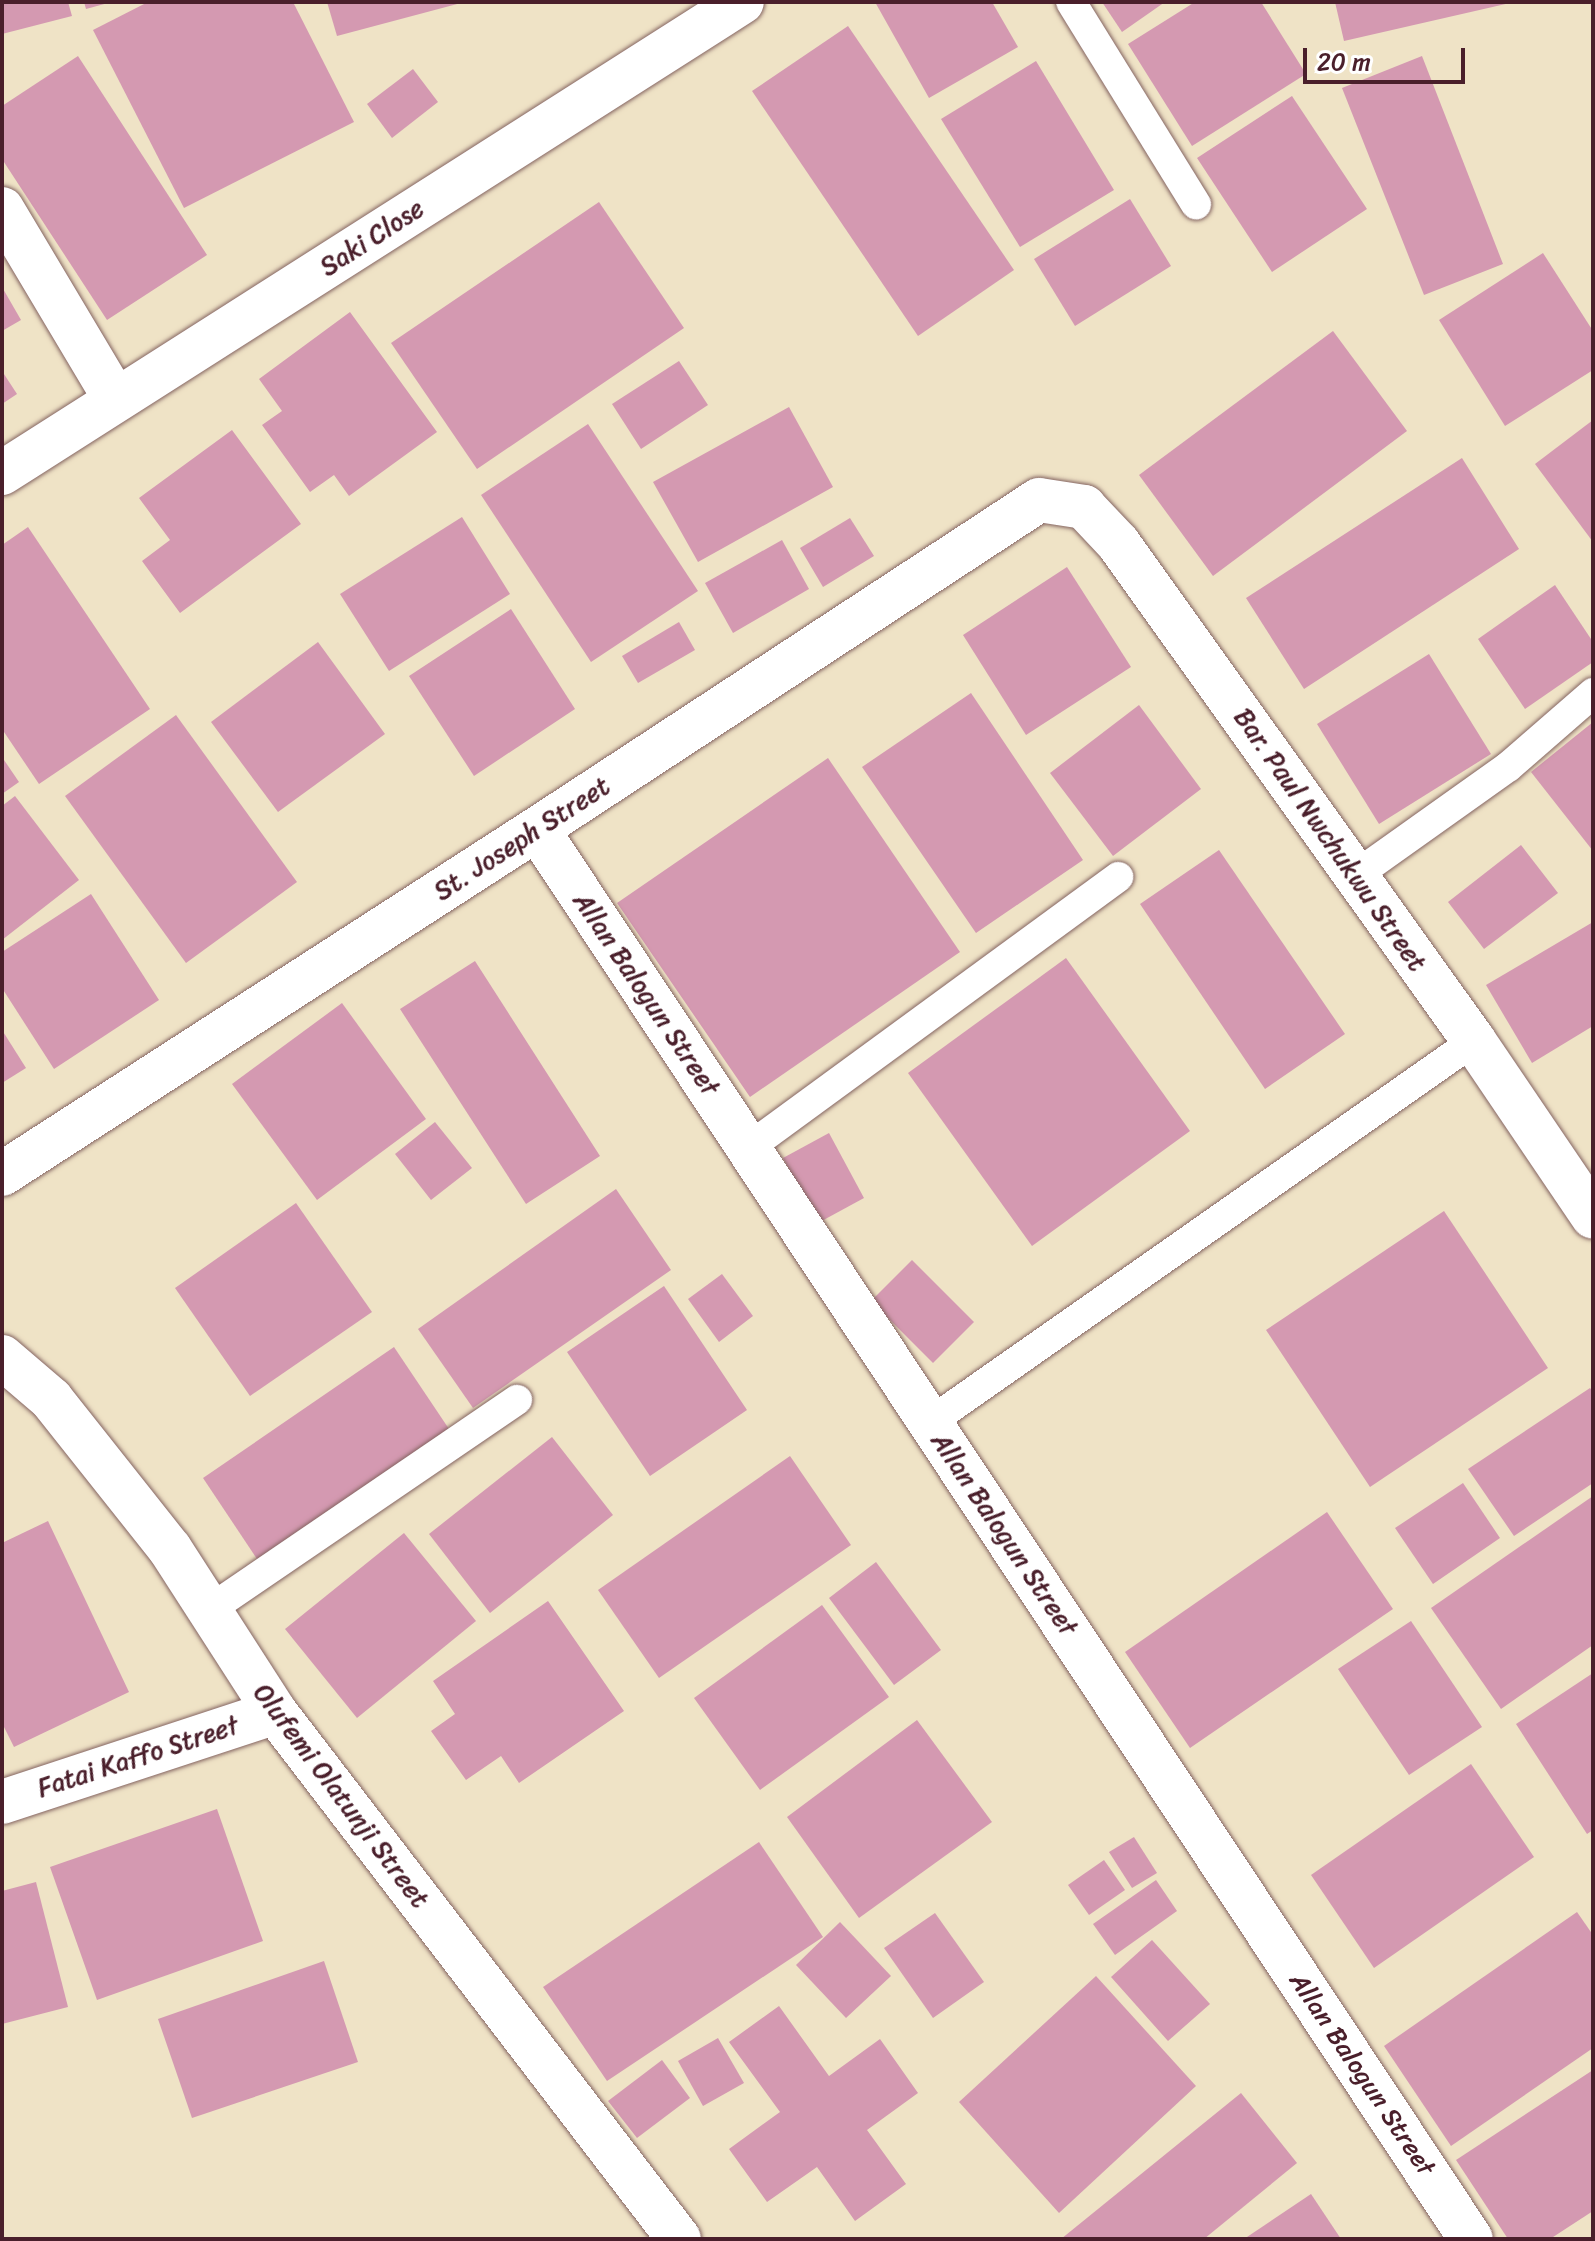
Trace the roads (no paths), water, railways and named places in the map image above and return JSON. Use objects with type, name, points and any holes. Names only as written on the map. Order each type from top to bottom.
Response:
[{"type":"street","name":"Saki Close","points":[[2,473],[742,2]]},
{"type":"street","points":[[2,209],[116,400]]},
{"type":"street","name":"St. Joseph Street","points":[[2,1174],[1039,500]]},
{"type":"street","name":"Bar. Paul Nwchukwu Street","points":[[1039,500],[1084,507],[1118,543],[1474,1041],[1593,1217]]},
{"type":"street","name":"Allan Balogun Street","points":[[537,829],[1471,2239]]},
{"type":"street","name":"Olufemi Olatunji Street","points":[[2,1357],[51,1399],[170,1549],[275,1712],[679,2239]]},
{"type":"street","name":"Fatai Kaffo Street","points":[[2,1802],[275,1712]]},
{"type":"lane","points":[[1071,2],[1196,204]]},
{"type":"lane","points":[[1356,875],[1508,767],[1593,693]]},
{"type":"lane","points":[[748,1148],[1118,877]]},
{"type":"lane","points":[[930,1422],[1474,1041]]},
{"type":"lane","points":[[209,1610],[517,1400]]}]
